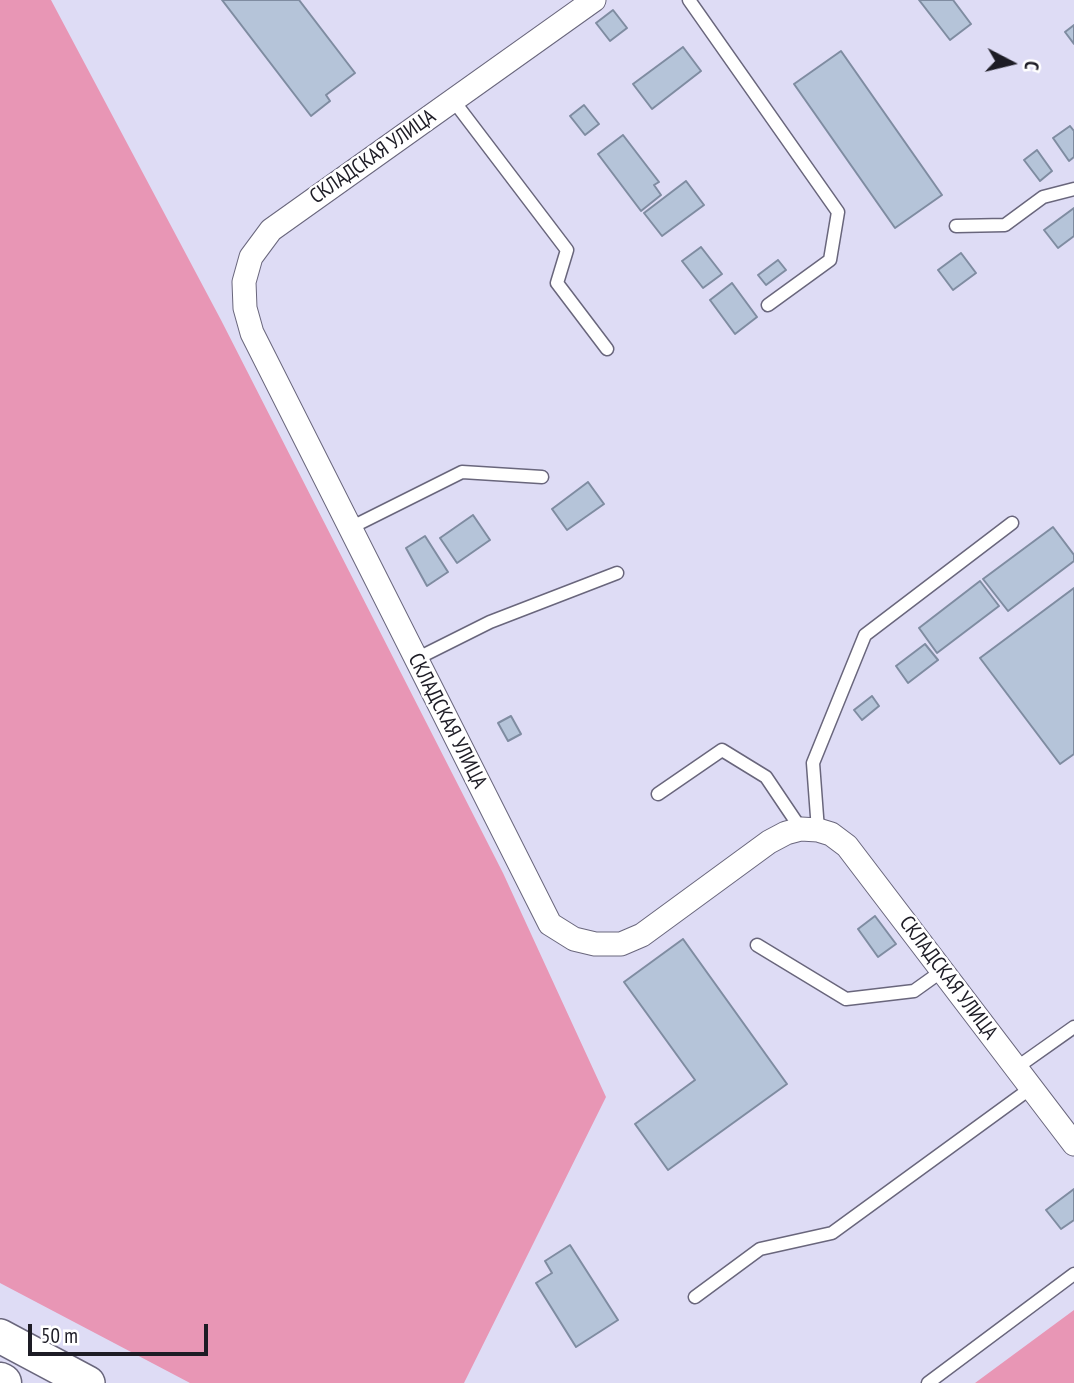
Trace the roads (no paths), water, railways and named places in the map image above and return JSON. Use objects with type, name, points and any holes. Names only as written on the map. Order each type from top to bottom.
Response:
[{"type":"main road","points":[[0,1336],[88,1383]]},
{"type":"street","name":"СКЛАДСКАЯ УЛИЦА","points":[[594,0],[271,230],[251,257],[244,282],[245,308],[252,333],[550,924],[574,939],[595,944],[621,944],[642,935],[769,842],[786,833],[810,830],[831,834],[847,846],[1074,1144]]},
{"type":"lane","points":[[689,0],[838,212],[830,260],[768,305]]},
{"type":"lane","points":[[453,100],[567,250],[557,283],[607,349]]},
{"type":"lane","points":[[956,226],[1005,225],[1043,197],[1074,189]]},
{"type":"lane","points":[[350,528],[463,472],[542,477]]},
{"type":"lane","points":[[810,830],[813,763],[865,635],[1012,523]]},
{"type":"lane","points":[[416,659],[491,622],[617,573]]},
{"type":"lane","points":[[658,794],[722,750],[766,778],[810,830]]},
{"type":"lane","points":[[757,945],[846,999],[914,991],[942,971]]},
{"type":"lane","points":[[1016,1068],[1074,1027]]},
{"type":"lane","points":[[695,1297],[760,1249],[832,1233],[1031,1088]]},
{"type":"lane","points":[[928,1383],[1074,1274]]}]
